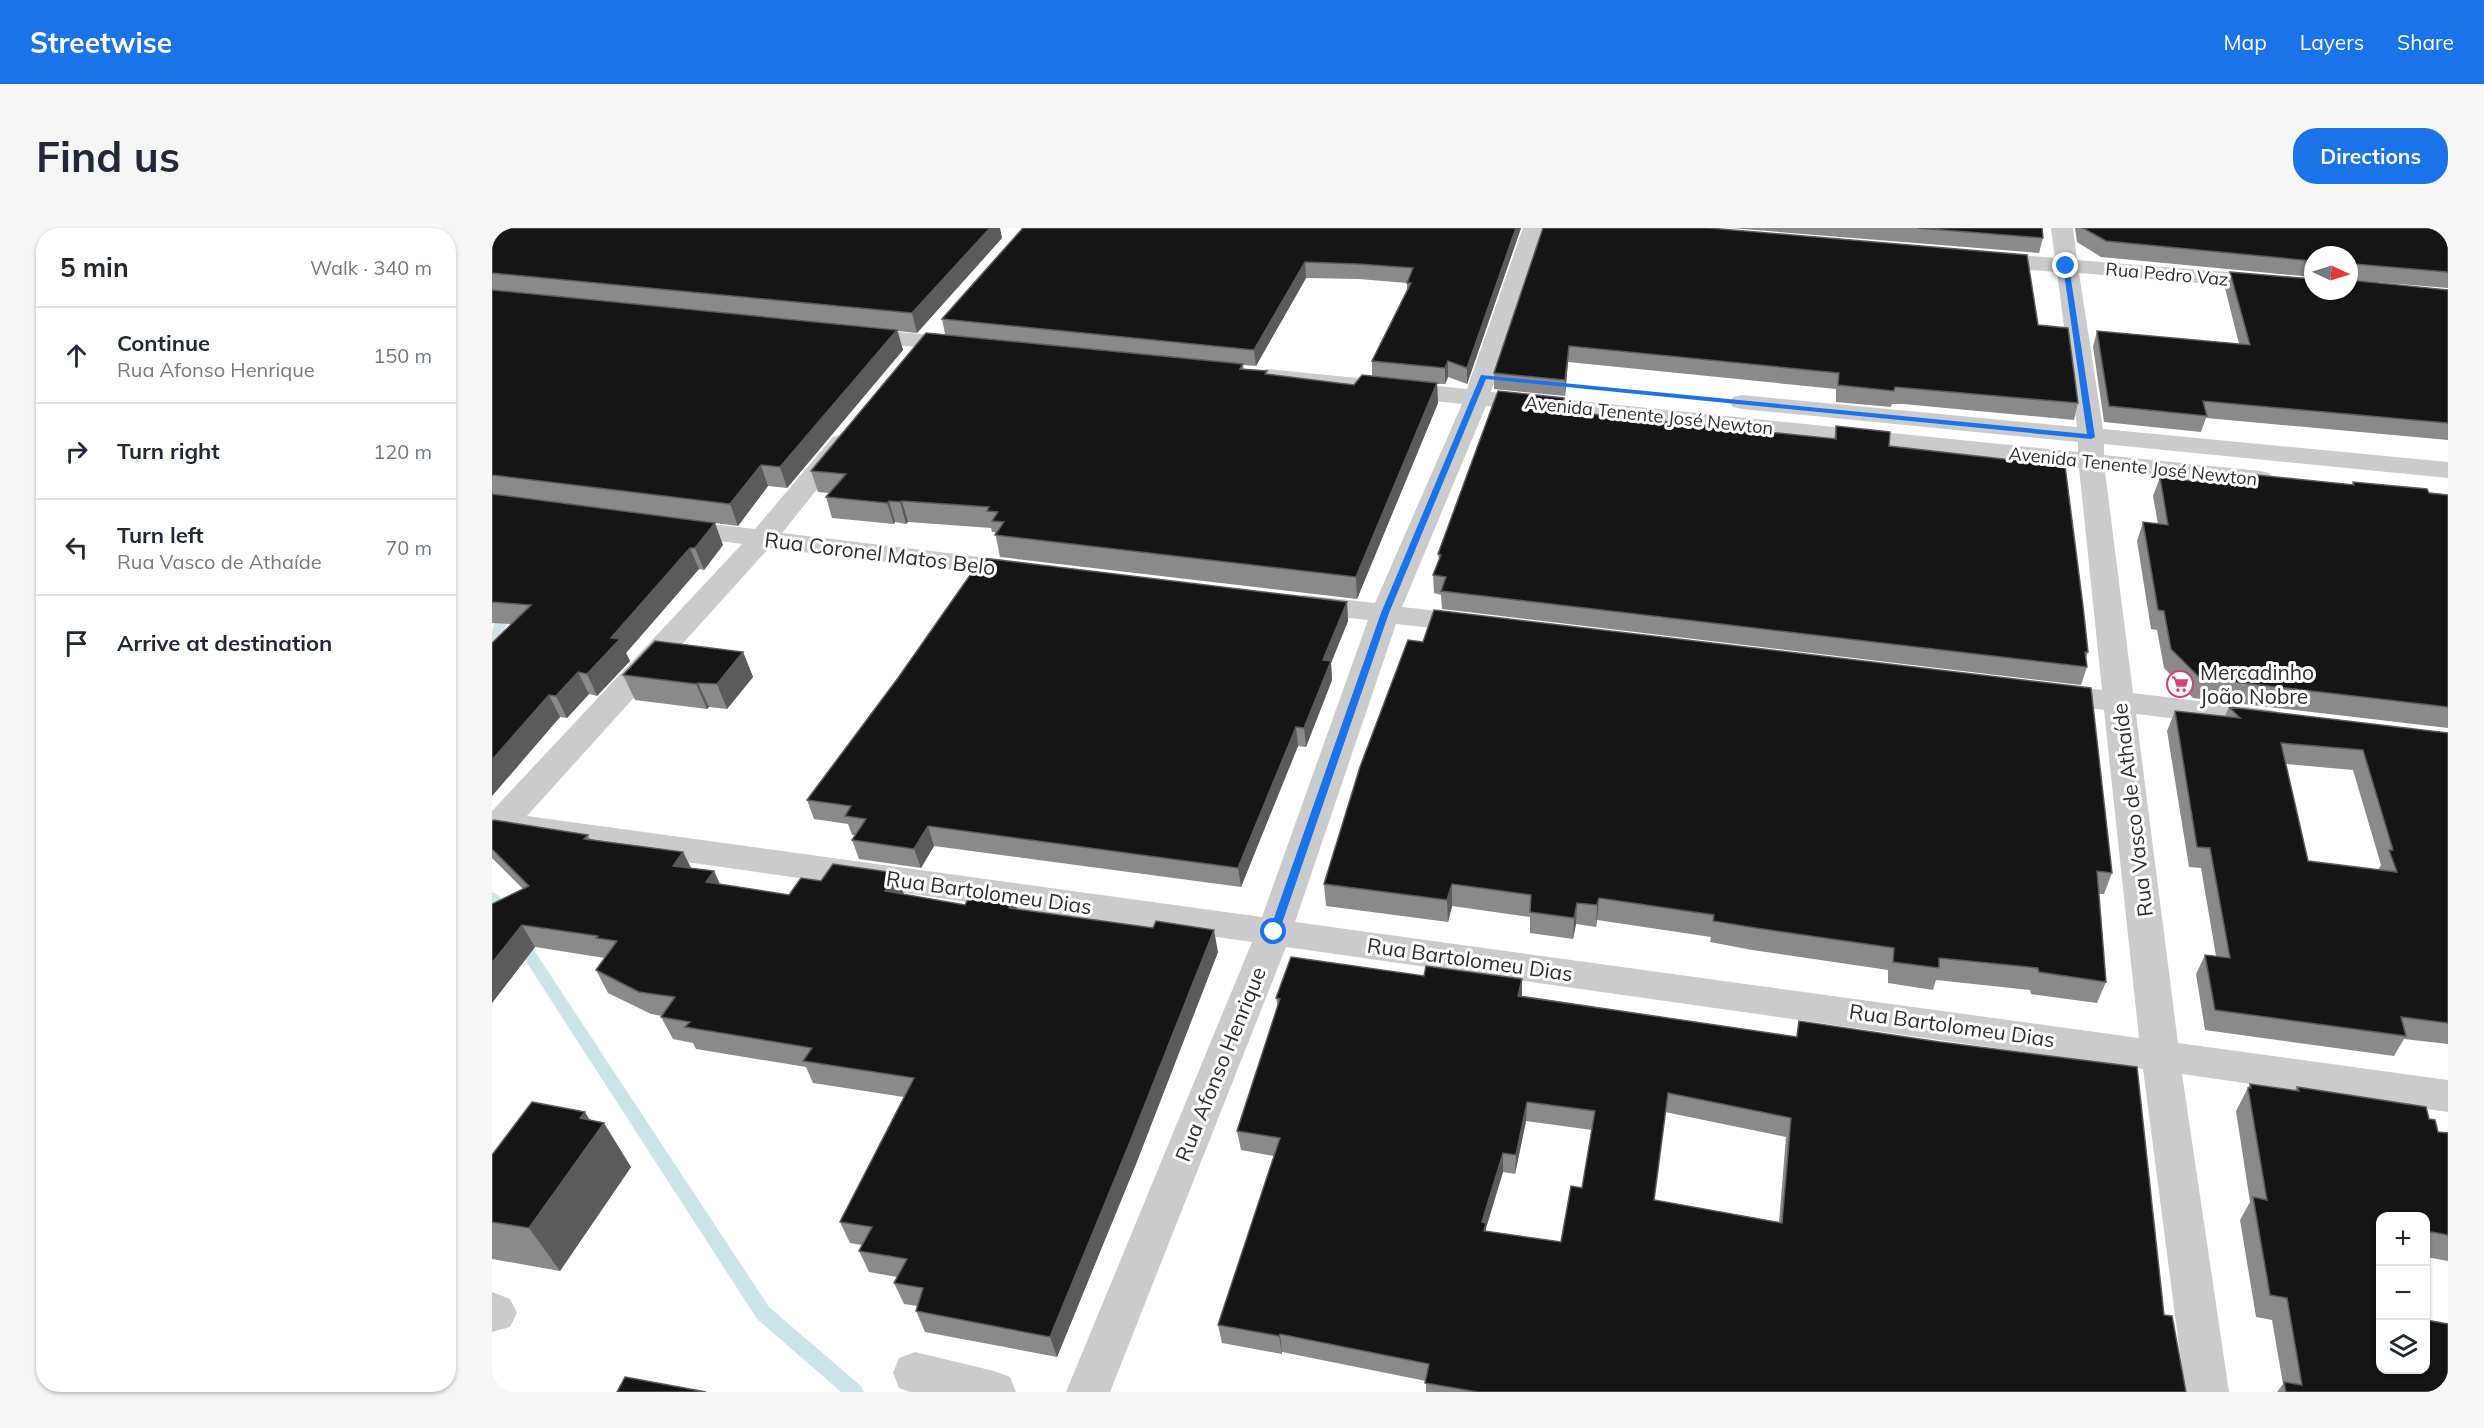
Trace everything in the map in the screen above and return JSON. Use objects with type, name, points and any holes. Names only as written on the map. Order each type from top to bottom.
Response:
[{"type":"street","name":"Rua Afonso Henrique","points":[[1088,1392],[1274,932],[1385,613],[1480,386],[1534,228]]},
{"type":"street","name":"Rua Vasco de Athaíde","points":[[2062,228],[2091,450],[2160,1054],[2207,1392]]},
{"type":"street","name":"Rua Pedro Vaz","points":[[1959,256],[2304,285]]},
{"type":"street","points":[[848,312],[979,325]]},
{"type":"street","points":[[902,368],[943,321]]},
{"type":"street","points":[[831,332],[993,348]]},
{"type":"street","name":"Avenida Tenente José Newton","points":[[1261,353],[1480,386],[2091,450],[2448,471]]},
{"type":"street","name":"Avenida Tenente José Newton","points":[[1238,373],[1480,386],[1567,384]]},
{"type":"street","name":"Avenida Tenente José Newton","points":[[1722,400],[2091,450],[2281,481]]},
{"type":"street","points":[[495,827],[762,539],[858,422]]},
{"type":"street","name":"Rua Coronel Matos Belo","points":[[645,524],[1044,573]]},
{"type":"street","points":[[1279,601],[1504,628]]},
{"type":"street","points":[[2025,690],[2296,723]]},
{"type":"street","name":"Rua Bartolomeu Dias","points":[[495,827],[2160,1054],[2448,1096]]},
{"type":"street","points":[[915,1373],[994,1392]]},
{"type":"building","points":[[504,228],[990,228],[912,313],[492,273],[492,238]]},
{"type":"building","points":[[1023,228],[1516,228],[1467,368],[1448,361],[1445,368],[1372,361],[1411,283],[1407,283],[1413,268],[1305,262],[1254,350],[942,319]]},
{"type":"building","points":[[1543,228],[1709,228],[2027,255],[2038,325],[2068,328],[2078,403],[1895,387],[1894,391],[1838,385],[1839,373],[1569,346],[1565,380],[1494,373]]},
{"type":"building","points":[[1918,228],[2042,228],[2043,238]]},
{"type":"building","points":[[2083,228],[2448,228],[2448,272],[2358,264],[2358,246],[2304,246],[2304,260],[2106,241]]},
{"type":"building","points":[[2230,272],[2304,278],[2304,300],[2358,300],[2358,281],[2448,290],[2448,423],[2203,401],[2207,416],[2109,406],[2097,331],[2250,345]]},
{"type":"building","points":[[492,290],[897,330],[780,467],[761,465],[730,504],[492,475]]},
{"type":"building","points":[[926,333],[1243,364],[1240,369],[1354,385],[1362,375],[1437,383],[1356,577],[995,535],[1004,522],[992,521],[998,512],[987,511],[989,507],[902,501],[887,503],[826,497],[846,474],[811,471]]},
{"type":"building","points":[[1498,391],[1564,398],[1562,411],[1836,439],[1836,426],[1890,432],[1889,446],[2065,466],[2083,606],[2088,652],[2085,652],[2087,667],[1441,591],[1446,577],[1433,575],[1441,555],[1438,554]]},
{"type":"building","points":[[2218,471],[2354,485],[2353,482],[2427,489],[2429,493],[2448,495],[2448,707],[2200,678],[2171,649],[2164,611],[2158,610],[2143,522],[2168,525],[2160,477],[2221,484]]},
{"type":"building","points":[[492,494],[715,523],[695,548],[690,548],[611,638],[620,639],[587,674],[578,672],[556,696],[549,695],[492,760],[492,643],[531,605],[492,602]]},
{"type":"building","points":[[982,558],[1347,602],[1323,660],[1331,661],[1304,728],[1296,727],[1238,868],[928,826],[914,849],[852,840],[866,819],[845,816],[851,806],[807,800],[898,678]]},
{"type":"building","points":[[1434,610],[2091,688],[2112,873],[2097,871],[2106,982],[2039,972],[2038,968],[1939,958],[1939,968],[1893,962],[1894,948],[1713,921],[1714,915],[1599,898],[1597,905],[1577,903],[1574,918],[1530,912],[1531,895],[1452,884],[1447,900],[1324,884],[1360,767],[1408,640],[1423,642]]},
{"type":"building","points":[[655,641],[743,652],[717,684],[696,684],[623,675]]},
{"type":"building","points":[[2229,707],[2448,733],[2448,1023],[2401,1017],[2406,1036],[2215,1010],[2205,955],[2230,958],[2210,848],[2197,847],[2175,711],[2240,718]],"holes":[[[2281,743],[2363,750],[2393,850],[2389,850],[2397,872],[2308,861]]]},
{"type":"building","points":[[492,821],[588,835],[584,839],[683,852],[673,866],[714,871],[706,882],[789,895],[801,878],[821,881],[833,864],[896,873],[885,891],[965,905],[971,893],[1014,899],[1009,908],[1153,928],[1156,921],[1214,930],[1050,1337],[916,1311],[923,1288],[894,1283],[907,1259],[859,1251],[872,1227],[840,1222],[914,1078],[803,1061],[812,1048],[685,1027],[690,1022],[661,1017],[675,997],[639,992],[596,970],[617,941],[522,925],[492,963],[492,904],[529,886],[492,849]]},
{"type":"building","points":[[1291,957],[1424,976],[1426,966],[1522,979],[1518,996],[1797,1037],[1799,1021],[2137,1067],[2164,1315],[2172,1316],[2186,1392],[1478,1392],[1425,1383],[1429,1364],[1280,1334],[1279,1336],[1218,1325],[1280,1138],[1237,1131],[1280,999],[1276,998]],"holes":[[[1668,1093],[1791,1118],[1782,1223],[1654,1200]],[[1527,1102],[1595,1111],[1582,1188],[1571,1186],[1561,1242],[1484,1231],[1486,1223],[1482,1222],[1503,1153],[1516,1155]]]},
{"type":"building","points":[[2250,1084],[2299,1091],[2297,1087],[2426,1107],[2429,1119],[2435,1120],[2438,1132],[2448,1133],[2448,1235],[2430,1232],[2430,1212],[2376,1212],[2376,1374],[2430,1374],[2430,1321],[2448,1324],[2448,1392],[2286,1392],[2284,1382],[2302,1385],[2287,1298],[2270,1295],[2253,1197],[2267,1200],[2248,1088],[2251,1088]]},
{"type":"building","points":[[532,1102],[585,1112],[580,1118],[604,1123],[529,1228],[492,1222],[492,1155]]},
{"type":"building","points":[[625,1377],[706,1392],[617,1392]]},
{"type":"waterway","points":[[492,655],[505,605]]},
{"type":"waterway","points":[[492,897],[506,918]]},
{"type":"waterway","points":[[519,939],[763,1313],[855,1392]]},
{"type":"place","name":"Mercadinho João Nobre","points":[[2180,684]]},
{"type":"route","points":[[1274,932],[1385,613],[1484,376],[2091,437],[2066,266]]}]
